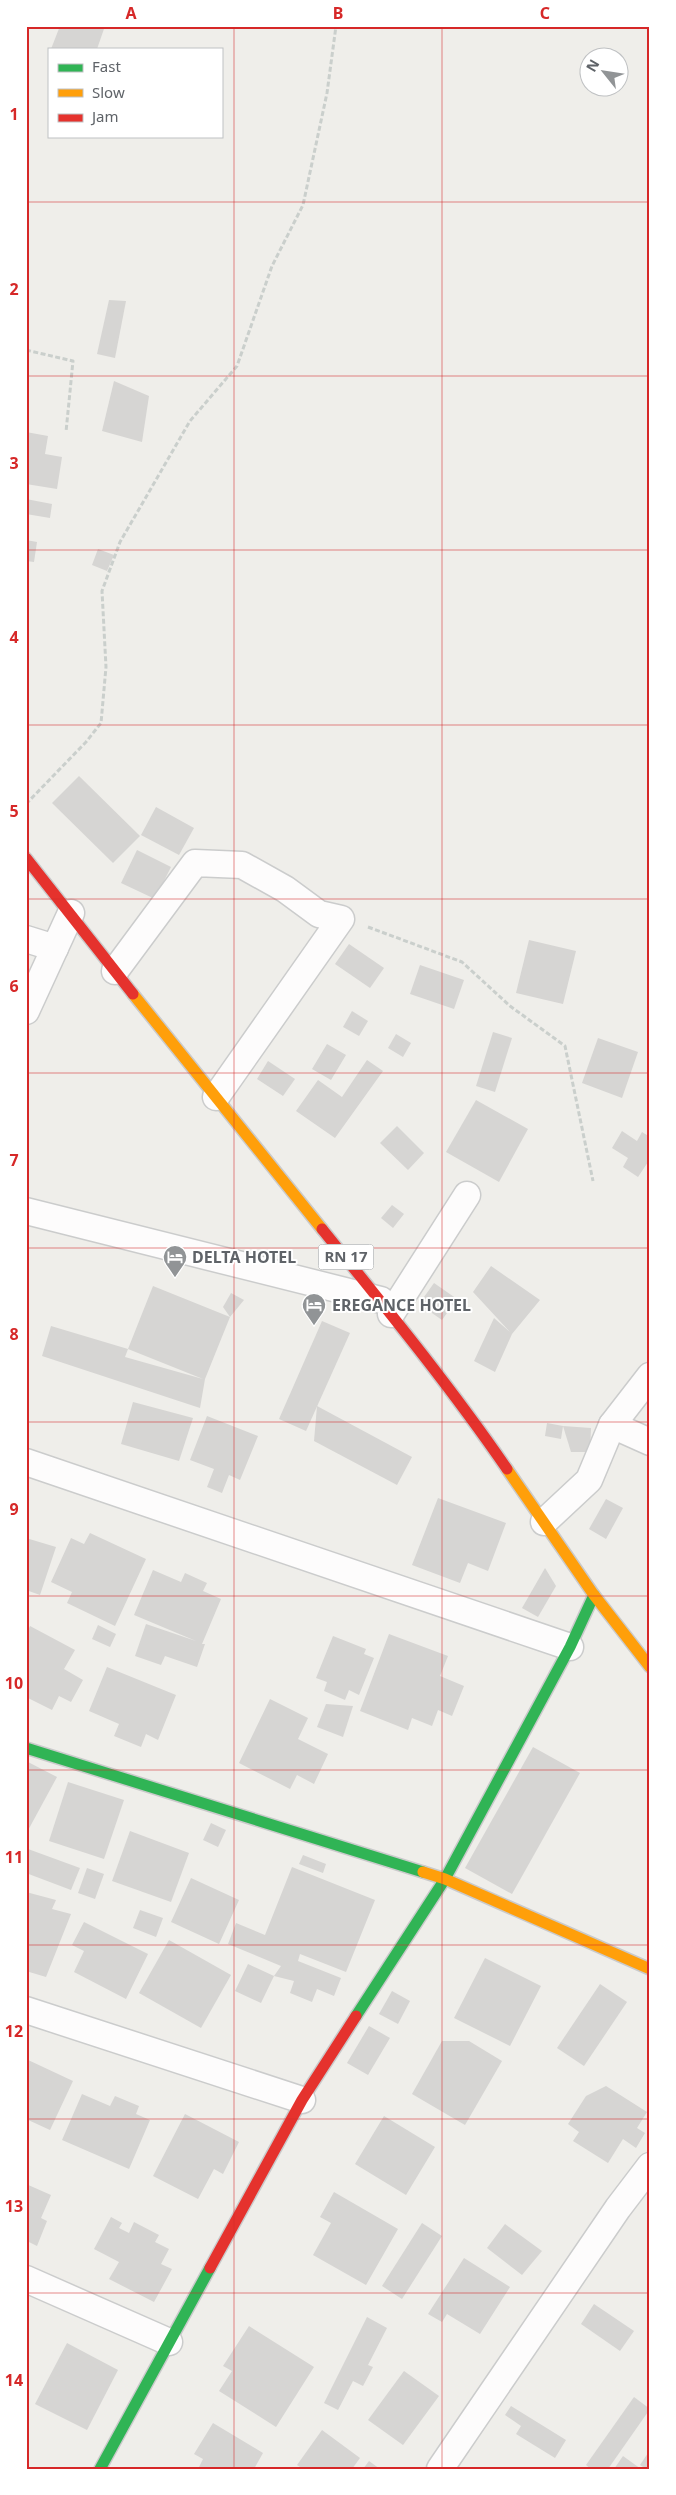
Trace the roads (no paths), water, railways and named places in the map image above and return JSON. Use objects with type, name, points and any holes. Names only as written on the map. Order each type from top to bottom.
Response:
[{"type":"street","name":"RN 17","points":[[26,858],[386,1307],[481,1430],[594,1595],[650,1667]]},
{"type":"street","points":[[115,971],[195,863],[242,865],[285,888],[319,914],[341,920],[216,1097]]},
{"type":"street","points":[[26,1011],[71,913]]},
{"type":"street","points":[[26,940],[55,948]]},
{"type":"street","points":[[26,1211],[386,1307],[467,1195]]},
{"type":"street","points":[[544,1522],[589,1480],[612,1425],[650,1376]]},
{"type":"street","points":[[612,1425],[650,1442]]},
{"type":"street","points":[[26,1462],[570,1647]]},
{"type":"street","points":[[100,2469],[302,2100],[445,1879],[570,1647],[594,1595]]},
{"type":"street","points":[[26,1748],[445,1879],[650,1969]]},
{"type":"street","points":[[26,2010],[302,2100]]},
{"type":"street","points":[[440,2469],[618,2208],[650,2166]]},
{"type":"street","points":[[26,2279],[169,2342]]},
{"type":"place","name":"DELTA HOTEL","points":[[175,1278]]},
{"type":"place","name":"EREGANCE HOTEL","points":[[314,1326]]}]
